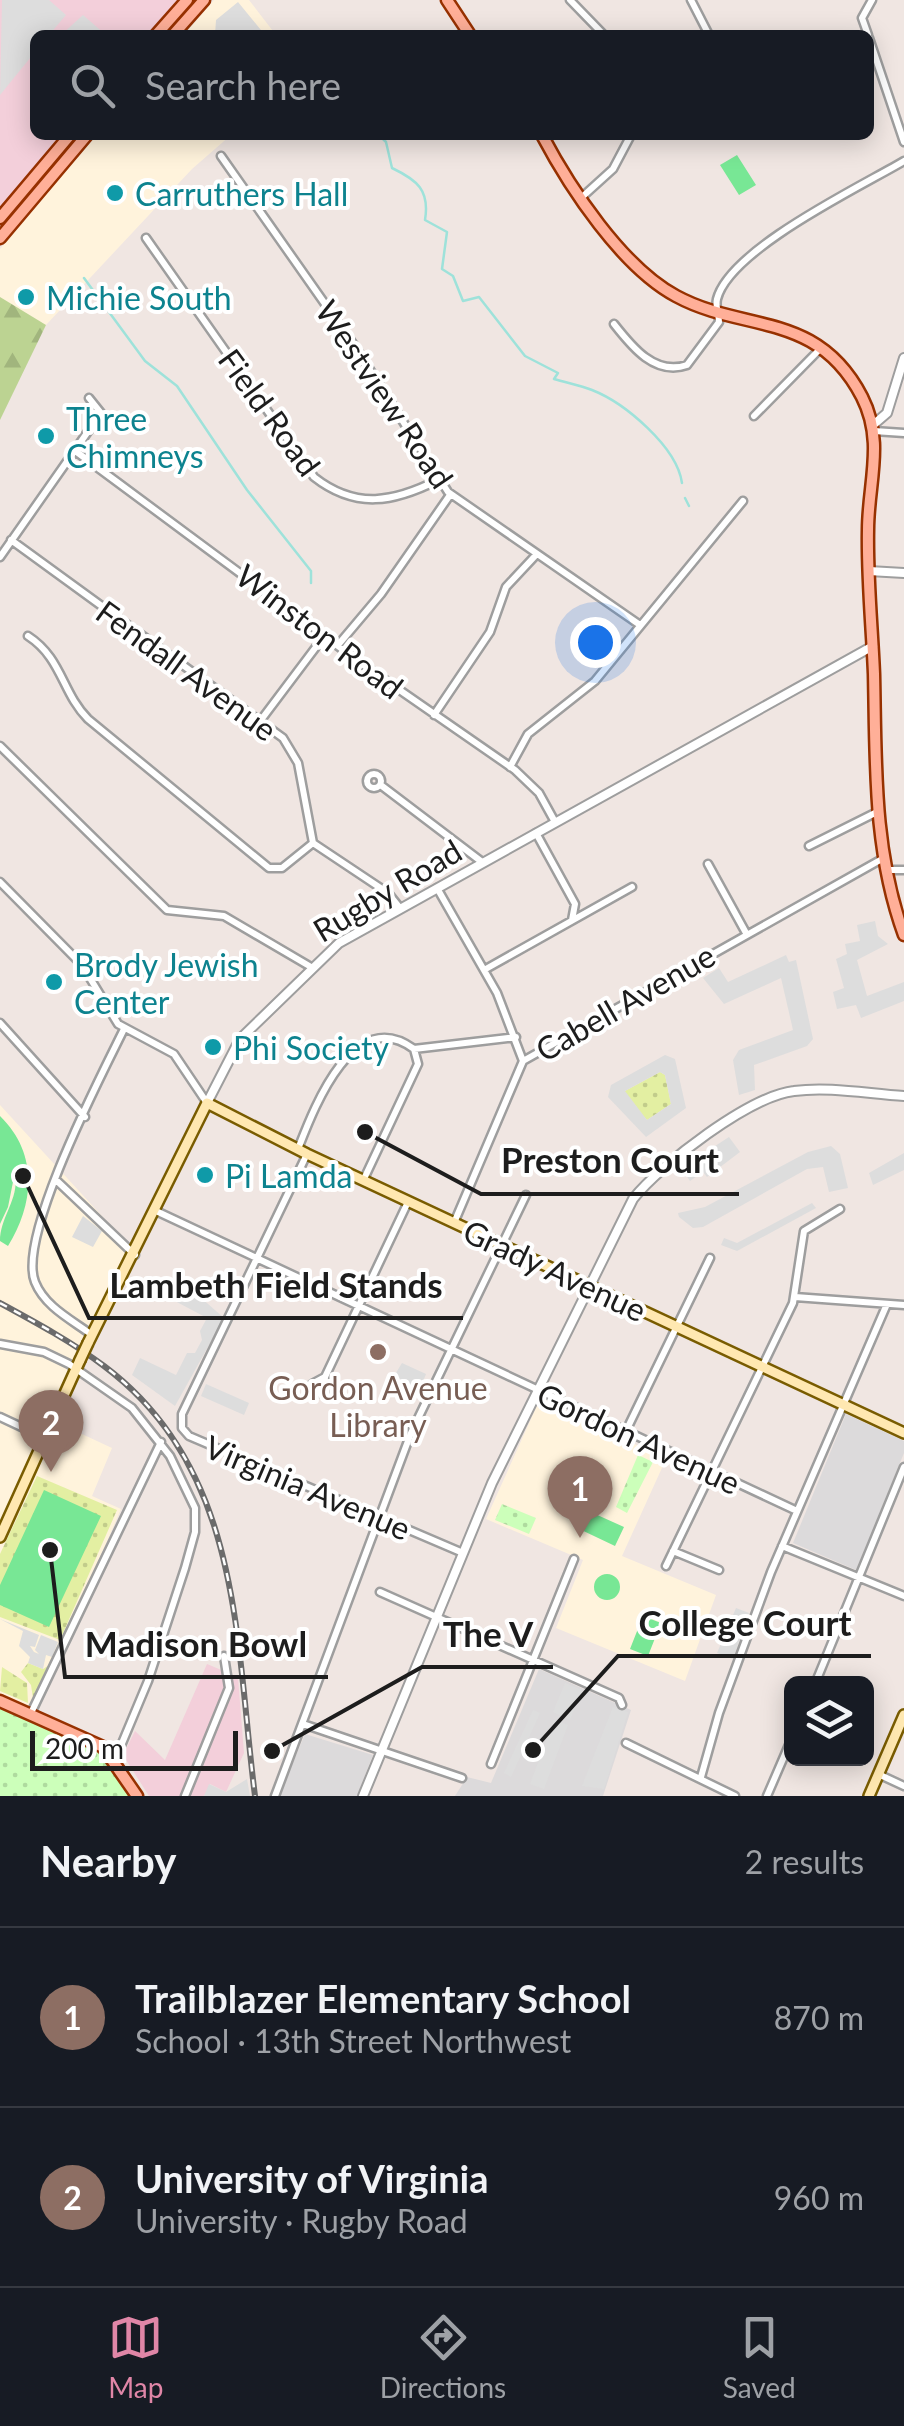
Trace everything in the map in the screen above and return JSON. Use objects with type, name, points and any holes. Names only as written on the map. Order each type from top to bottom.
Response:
[{"type":"main road","points":[[160,30],[187,0]]},
{"type":"main road","points":[[177,30],[204,0]]},
{"type":"main road","points":[[447,0],[467,30]]},
{"type":"main road","points":[[0,218],[66,140]]},
{"type":"main road","points":[[0,238],[84,140]]},
{"type":"main road","points":[[545,140],[580,198],[659,286],[688,302],[774,324],[820,349],[854,385],[877,429],[869,571],[878,812],[883,865],[904,935]]},
{"type":"main road","name":"Grady Avenue","points":[[208,1103],[302,1152],[904,1433]]},
{"type":"main road","name":"Rugby Road","points":[[0,1536],[90,1339],[208,1103]]},
{"type":"main road","points":[[0,1700],[96,1742],[115,1760],[137,1796]]},
{"type":"main road","points":[[869,1796],[904,1715]]},
{"type":"street","points":[[570,0],[599,30]]},
{"type":"street","points":[[691,0],[706,30]]},
{"type":"street","points":[[866,30],[862,18],[872,0]]},
{"type":"street","points":[[874,54],[904,142]]},
{"type":"street","points":[[580,198],[613,168],[628,140]]},
{"type":"street","name":"Westview Road","points":[[220,156],[356,348],[450,495],[640,626]]},
{"type":"street","points":[[614,324],[646,357],[662,367],[676,368],[696,357],[719,322],[716,302],[725,284],[762,248],[842,194],[904,161]]},
{"type":"street","name":"Field Road","points":[[146,238],[314,477],[346,496],[374,502],[403,496],[438,480]]},
{"type":"street","points":[[754,416],[820,349]]},
{"type":"street","points":[[904,358],[887,413],[877,429],[904,433]]},
{"type":"street","points":[[0,557],[101,414],[90,398]]},
{"type":"street","name":"Winston Road","points":[[74,450],[510,767],[539,793],[555,822]]},
{"type":"street","points":[[338,645],[382,594],[450,495]]},
{"type":"street","points":[[510,767],[537,724],[595,681],[743,502]]},
{"type":"street","name":"Fendall Avenue","points":[[12,540],[261,720],[295,755],[312,843]]},
{"type":"street","points":[[434,715],[490,632],[506,587],[535,556]]},
{"type":"street","points":[[869,571],[904,572]]},
{"type":"street","points":[[261,720],[325,635]]},
{"type":"street","points":[[28,636],[57,662],[75,703],[88,719],[269,868],[282,868],[312,843],[388,893],[400,908]]},
{"type":"street","name":"Rugby Road","points":[[208,1103],[240,1039],[339,943],[872,646]]},
{"type":"street","points":[[0,746],[167,910],[224,916],[311,967]]},
{"type":"street","points":[[382,786],[482,862]]},
{"type":"street","points":[[810,846],[878,812]]},
{"type":"street","points":[[535,832],[574,904],[572,920]]},
{"type":"street","points":[[708,864],[746,933]]},
{"type":"street","name":"Cabell Avenue","points":[[454,1223],[523,1061],[746,933],[883,865],[904,870]]},
{"type":"street","points":[[0,882],[82,965],[124,1029],[174,1054],[208,1103]]},
{"type":"street","points":[[436,887],[484,970],[516,1037],[523,1061]]},
{"type":"street","points":[[484,970],[632,887]]},
{"type":"street","points":[[0,1023],[85,1117]]},
{"type":"street","points":[[90,1339],[52,1306],[34,1278],[34,1240],[56,1180],[124,1029]]},
{"type":"street","points":[[255,1258],[302,1152],[324,1087],[351,1054],[377,1040],[394,1040],[414,1049],[516,1037]]},
{"type":"street","points":[[363,1180],[417,1067],[414,1049]]},
{"type":"street","points":[[363,1796],[463,1552],[537,1390],[633,1199],[658,1173],[751,1107],[778,1094],[804,1090],[904,1096]]},
{"type":"street","points":[[56,1180],[135,1254]]},
{"type":"street","points":[[275,1796],[412,1432],[526,1195]]},
{"type":"street","points":[[325,1376],[408,1202]]},
{"type":"street","points":[[666,1566],[794,1297],[804,1231],[840,1209]]},
{"type":"street","name":"Gordon Avenue","points":[[156,1211],[797,1511]]},
{"type":"street","name":"Virginia Avenue","points":[[255,1258],[228,1325],[188,1401],[181,1424],[189,1436],[463,1552]]},
{"type":"street","points":[[625,1433],[710,1258]]},
{"type":"street","points":[[794,1297],[904,1305]]},
{"type":"street","points":[[701,1777],[719,1713],[782,1546],[887,1304]]},
{"type":"street","points":[[0,1344],[44,1352],[78,1364],[132,1408],[161,1442],[188,1490],[197,1523],[148,1681],[115,1760]]},
{"type":"street","points":[[0,1417],[45,1438]]},
{"type":"street","points":[[31,1713],[161,1442]]},
{"type":"street","points":[[818,1676],[904,1468]]},
{"type":"street","points":[[782,1546],[904,1596]]},
{"type":"street","points":[[673,1551],[719,1570]]},
{"type":"street","points":[[491,1764],[537,1660],[574,1560]]},
{"type":"street","points":[[380,1592],[619,1698],[622,1705]]},
{"type":"street","points":[[184,1796],[229,1688],[224,1656]]},
{"type":"street","points":[[303,1724],[462,1778]]},
{"type":"street","points":[[626,1744],[735,1796]]},
{"type":"street","points":[[767,1796],[784,1757]]},
{"type":"street","points":[[878,1774],[904,1786]]},
{"type":"shaded area","points":[[0,0],[187,0],[161,30],[30,30],[30,140],[67,140],[0,219]]},
{"type":"shaded area","points":[[2,0],[49,0],[66,15],[53,30],[30,30],[30,58],[0,95]]},
{"type":"shaded area","points":[[214,0],[249,0],[272,30],[188,30]]},
{"type":"shaded area","points":[[238,2],[261,30],[215,30],[216,20]]},
{"type":"shaded area","points":[[83,15],[100,30],[66,30]]},
{"type":"shaded area","points":[[93,140],[225,140],[192,169],[46,325],[0,403],[0,249]]},
{"type":"shaded area","points":[[875,921],[878,936],[888,944],[857,960],[867,996],[904,982],[904,1001],[861,1018],[856,1005],[837,1009],[833,992],[844,988],[836,959],[847,954],[845,944],[860,941],[857,925]]},
{"type":"shaded area","points":[[786,955],[789,962],[796,960],[813,1039],[807,1046],[754,1065],[755,1090],[739,1095],[733,1060],[739,1050],[793,1030],[781,978],[724,1004],[703,978],[719,968],[728,982]]},
{"type":"shaded area","points":[[665,1055],[675,1059],[686,1108],[646,1137],[608,1097],[611,1085]],"holes":[[[660,1072],[665,1075],[671,1104],[647,1120],[625,1091]]]},
{"type":"shaded area","points":[[0,1105],[135,1252],[54,1421],[112,1448],[92,1496],[121,1509],[32,1713],[109,1753],[0,1796]]},
{"type":"shaded area","points":[[729,1137],[740,1152],[707,1177],[703,1172],[690,1181],[683,1171],[689,1163]]},
{"type":"shaded area","points":[[831,1146],[840,1154],[848,1188],[829,1192],[823,1167],[807,1169],[703,1227],[693,1228],[679,1217],[678,1213],[705,1207],[808,1152]]},
{"type":"shaded area","points":[[904,1153],[904,1170],[873,1185],[869,1173]]},
{"type":"shaded area","points":[[812,1203],[816,1208],[737,1251],[721,1245],[724,1238],[737,1243]]},
{"type":"shaded area","points":[[83,1216],[102,1231],[93,1247],[72,1237]]},
{"type":"shaded area","points":[[183,1282],[224,1318],[175,1406],[132,1375],[140,1358],[176,1375],[187,1353],[195,1353],[207,1318],[173,1300]]},
{"type":"shaded area","points":[[402,1363],[426,1374],[418,1394],[391,1381]]},
{"type":"shaded area","points":[[206,1384],[249,1403],[244,1415],[201,1396]]},
{"type":"shaded area","points":[[540,1399],[666,1459],[622,1556],[716,1595],[685,1681],[556,1628],[583,1560],[486,1519]]},
{"type":"shaded area","points":[[846,1414],[904,1441],[904,1453],[856,1570],[793,1543]]},
{"type":"shaded area","points":[[736,1608],[749,1613],[733,1659],[717,1653]]},
{"type":"shaded area","points":[[0,1619],[39,1635],[35,1647],[30,1646],[39,1654],[35,1650],[41,1635],[58,1642],[52,1657],[46,1655],[43,1669],[28,1663],[30,1657],[19,1646],[23,1631]]},
{"type":"shaded area","points":[[207,1664],[238,1677],[244,1753],[226,1792],[210,1784],[204,1796],[149,1796],[123,1755],[135,1731],[165,1760]]},
{"type":"shaded area","points":[[539,1669],[631,1710],[603,1796],[455,1796],[467,1777],[491,1783]]},
{"type":"shaded area","points":[[565,1683],[582,1690],[570,1720],[553,1712]]},
{"type":"shaded area","points":[[613,1707],[628,1712],[604,1789],[582,1786]]},
{"type":"shaded area","points":[[533,1710],[540,1713],[511,1777],[504,1773]]},
{"type":"shaded area","points":[[554,1720],[568,1725],[544,1789],[530,1784]]},
{"type":"shaded area","points":[[305,1734],[373,1755],[357,1796],[279,1796]]},
{"type":"shaded area","points":[[247,1779],[250,1796],[204,1796],[209,1784],[226,1792]]},
{"type":"green space","points":[[737,155],[756,185],[739,195],[720,165]]},
{"type":"green space","points":[[0,297],[46,325],[0,420]]},
{"type":"green space","points":[[660,1072],[665,1075],[671,1104],[647,1120],[624,1096],[625,1091]]},
{"type":"green space","points":[[0,1116],[13,1131],[27,1163],[27,1196],[8,1246],[0,1241],[1,1232],[16,1182],[15,1172],[0,1224]]},
{"type":"green space","points":[[638,1455],[653,1462],[627,1513],[616,1507]]},
{"type":"green space","points":[[37,1476],[117,1510],[60,1640],[0,1617],[0,1554]]},
{"type":"green space","points":[[44,1490],[101,1516],[49,1627],[0,1605],[0,1585]]},
{"type":"green space","points":[[502,1504],[536,1518],[529,1534],[495,1520]]},
{"type":"green space","points":[[584,1509],[624,1527],[615,1546],[575,1527]]},
{"type":"green space","points":[[607,1574],[616,1578],[620,1587],[616,1596],[607,1600],[598,1596],[594,1587],[598,1578]]},
{"type":"green space","points":[[643,1616],[661,1623],[648,1656],[630,1649]]},
{"type":"green space","points":[[28,1663],[43,1669],[48,1666],[33,1698],[31,1685],[21,1672]]},
{"type":"green space","points":[[2,1667],[27,1683],[28,1703],[0,1691]]},
{"type":"green space","points":[[0,1706],[92,1745],[108,1758],[131,1796],[0,1796]]},
{"type":"waterway","points":[[384,140],[392,168],[420,187],[425,220],[447,232],[442,269],[453,276],[463,301],[479,297],[525,356],[558,373],[554,379],[605,396],[634,416],[660,441],[682,483]]},
{"type":"waterway","points":[[84,278],[145,361],[177,386],[247,490],[311,571],[311,583]]},
{"type":"waterway","points":[[685,498],[689,506]]},
{"type":"railway","points":[[0,1303],[104,1366],[150,1408],[183,1455],[208,1507],[224,1562],[243,1678],[255,1796]]},
{"type":"place","name":"Carruthers Hall","points":[[115,193]]},
{"type":"place","name":"Michie South","points":[[26,297]]},
{"type":"place","name":"Three Chimneys","points":[[46,436]]},
{"type":"place","name":"Brody Jewish Center","points":[[54,982]]},
{"type":"place","name":"Phi Society","points":[[213,1047]]},
{"type":"place","name":"Preston Court","points":[[365,1132]]},
{"type":"place","name":"Pi Lamda","points":[[205,1175]]},
{"type":"place","name":"Lambeth Field Stands","points":[[23,1176]]},
{"type":"place","name":"Gordon Avenue Library","points":[[378,1352]]},
{"type":"place","name":"University of Virginia","points":[[51,1472]]},
{"type":"place","name":"Trailblazer Elementary School","points":[[580,1538]]},
{"type":"place","name":"Madison Bowl","points":[[50,1550]]},
{"type":"place","name":"College Court","points":[[533,1750]]},
{"type":"place","name":"The V","points":[[272,1751]]}]
